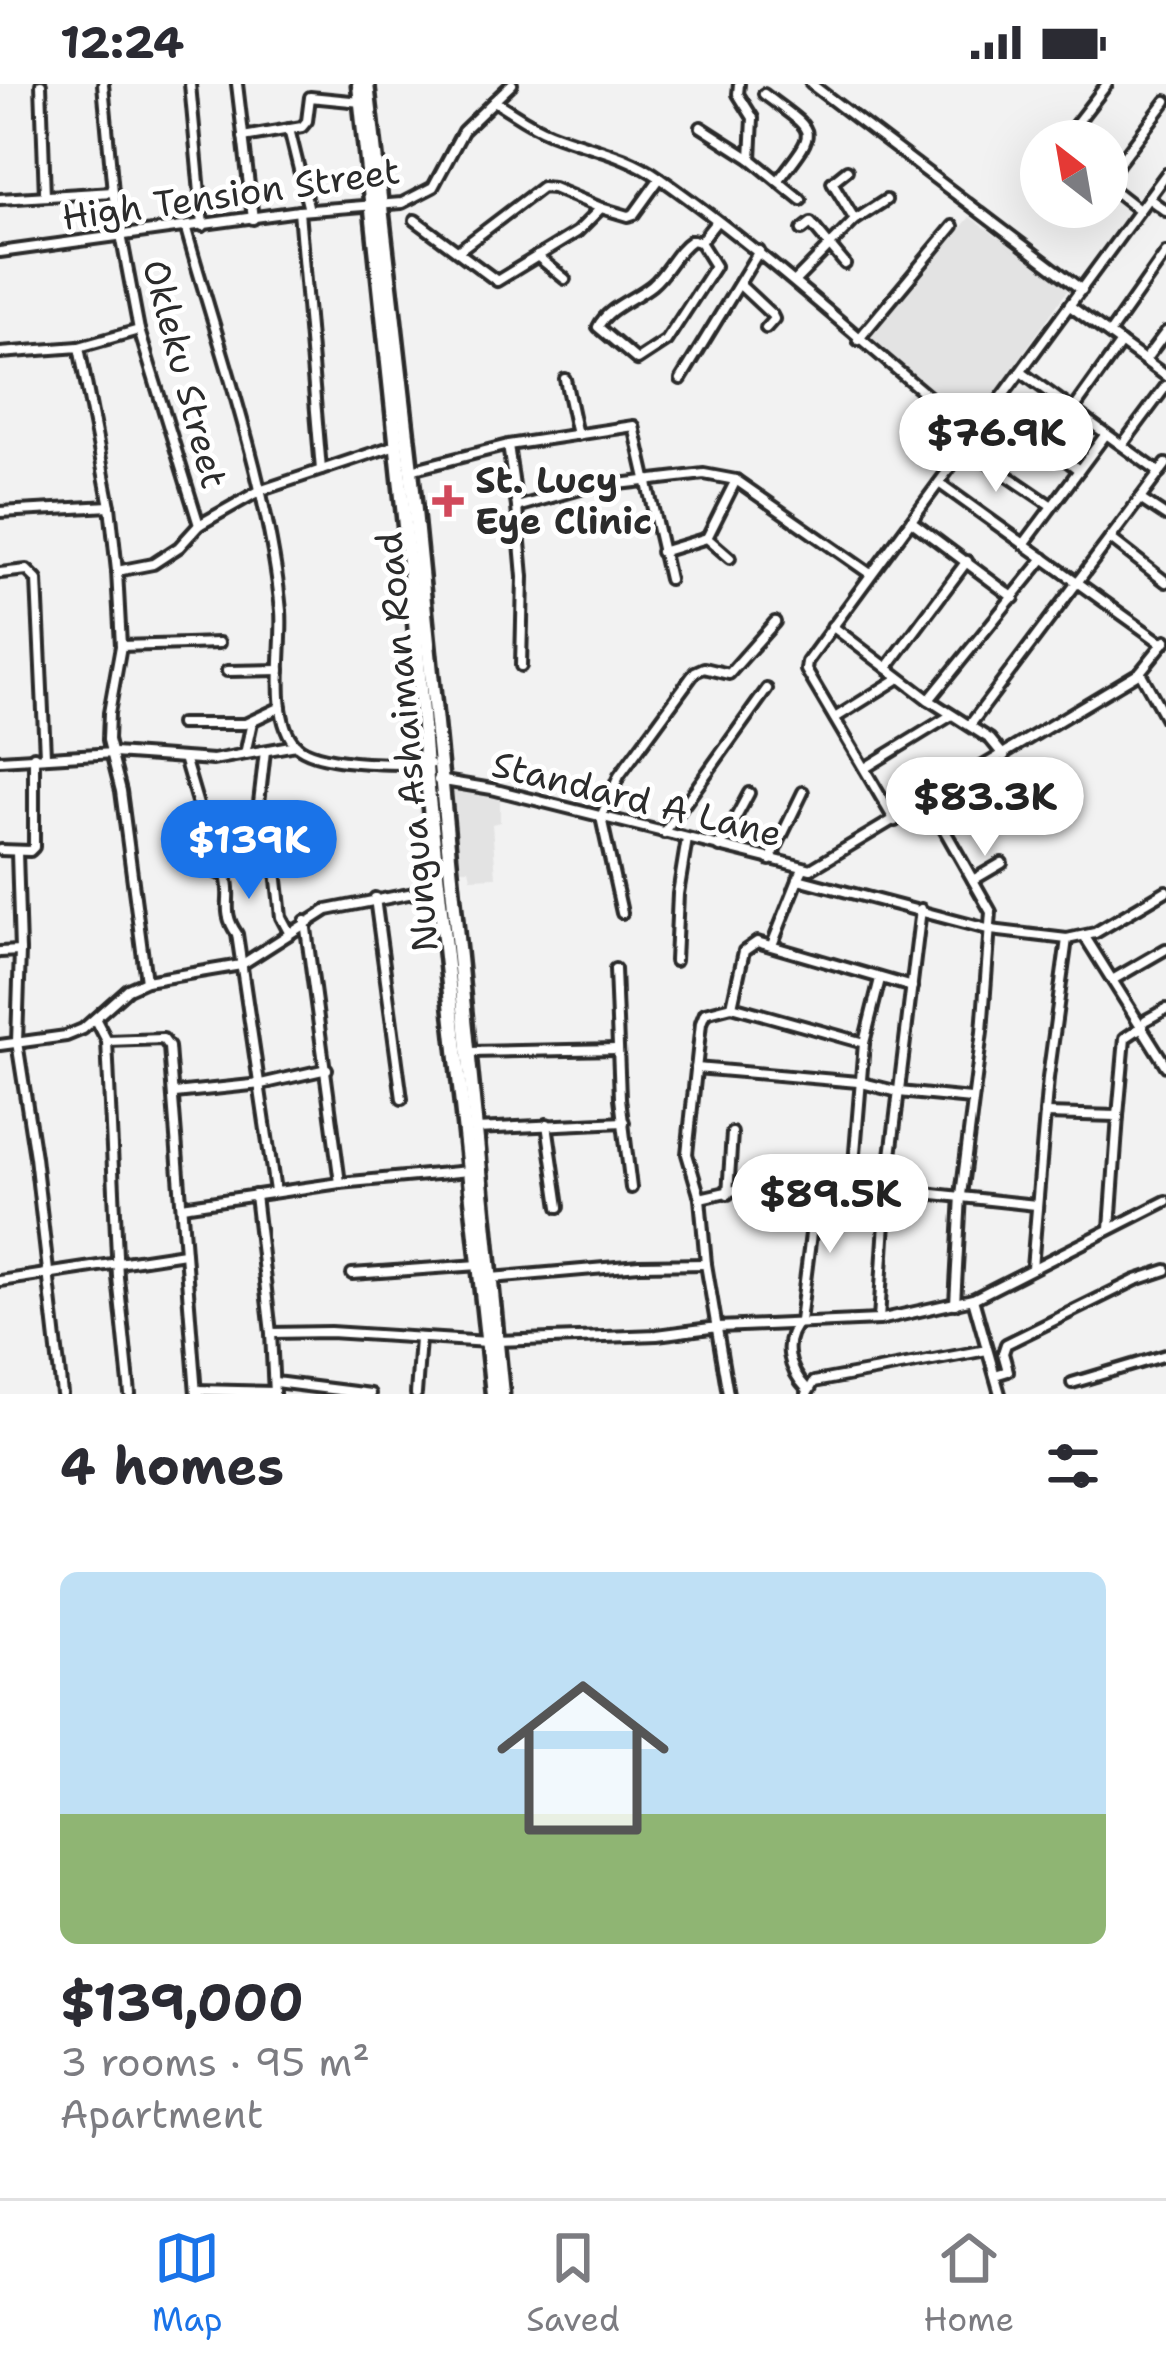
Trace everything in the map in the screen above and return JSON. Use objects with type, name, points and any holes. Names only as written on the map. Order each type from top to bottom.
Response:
[{"type":"main road","name":"Nungua Ashaiman Road","points":[[363,84],[361,102],[411,470],[433,780],[468,1052],[490,1278],[493,1394]]},
{"type":"main road","name":"Nungua Ashaiman Road","points":[[363,84],[432,764]]},
{"type":"main road","name":"Nungua Ashaiman Road","points":[[447,887],[479,1265],[502,1394]]},
{"type":"street","points":[[41,84],[45,196]]},
{"type":"street","name":"Okleku Street","points":[[105,84],[113,192],[139,330],[199,525]]},
{"type":"street","points":[[190,84],[203,226]]},
{"type":"street","points":[[237,84],[253,219]]},
{"type":"street","name":"High Tension Street","points":[[0,252],[402,202],[433,187],[463,131],[512,84]]},
{"type":"street","points":[[739,84],[738,94],[753,118],[751,159]]},
{"type":"street","points":[[811,84],[1082,290]]},
{"type":"street","points":[[1079,120],[1107,84]]},
{"type":"street","points":[[764,94],[806,125],[809,135],[805,148],[778,181]]},
{"type":"street","points":[[243,137],[306,125],[310,97],[361,102]]},
{"type":"street","points":[[494,101],[531,125],[608,149],[660,178],[759,251],[975,435]]},
{"type":"street","points":[[1128,153],[1166,101]]},
{"type":"street","points":[[701,127],[751,159],[800,200]]},
{"type":"street","points":[[289,129],[304,211],[321,470]]},
{"type":"street","points":[[847,170],[832,182],[856,220]]},
{"type":"street","points":[[895,821],[805,666],[1166,174]]},
{"type":"street","points":[[458,251],[542,188],[628,216],[660,178]]},
{"type":"street","points":[[0,199],[113,192]]},
{"type":"street","points":[[1148,197],[1166,211]]},
{"type":"street","points":[[795,281],[856,220],[886,200]]},
{"type":"street","points":[[1128,202],[1138,211]]},
{"type":"street","points":[[415,220],[497,281],[577,232],[601,208]]},
{"type":"street","points":[[700,242],[716,222]]},
{"type":"street","points":[[802,230],[811,223],[844,264]]},
{"type":"street","points":[[858,340],[953,226]]},
{"type":"street","points":[[186,230],[259,491],[281,615],[281,707],[296,745]]},
{"type":"street","points":[[692,240],[700,242],[715,266],[666,341],[637,360],[602,334],[598,327],[604,316],[657,281],[683,246],[692,240]]},
{"type":"street","points":[[681,379],[759,251]]},
{"type":"street","points":[[1109,334],[1166,253]]},
{"type":"street","points":[[537,256],[565,279]]},
{"type":"street","points":[[740,285],[772,315],[766,328]]},
{"type":"street","points":[[1070,306],[1166,376]]},
{"type":"street","points":[[0,353],[79,347],[139,330]]},
{"type":"street","points":[[1145,361],[1166,332]]},
{"type":"street","points":[[1073,410],[1121,343]]},
{"type":"street","points":[[79,347],[110,506],[117,571],[121,646],[109,740],[146,981]]},
{"type":"street","points":[[970,725],[1163,468],[1122,445],[1021,372]]},
{"type":"street","points":[[565,379],[578,435]]},
{"type":"street","points":[[1122,445],[1166,386]]},
{"type":"street","points":[[996,406],[1079,470]]},
{"type":"street","points":[[411,470],[508,445],[634,425],[668,579]]},
{"type":"street","points":[[1024,544],[1106,434]]},
{"type":"street","points":[[117,571],[153,564],[179,547],[199,525],[259,491],[397,445]]},
{"type":"street","points":[[508,445],[523,577],[521,666]]},
{"type":"street","points":[[965,447],[1052,506]]},
{"type":"street","points":[[517,507],[584,488],[704,474],[736,480],[869,573]]},
{"type":"street","points":[[662,552],[707,538],[736,480]]},
{"type":"street","points":[[939,483],[1165,642]]},
{"type":"street","points":[[1140,499],[1166,516]]},
{"type":"street","points":[[0,512],[110,506]]},
{"type":"street","points":[[911,521],[1014,598]]},
{"type":"street","points":[[707,538],[730,558]]},
{"type":"street","points":[[1111,539],[1166,582]]},
{"type":"street","points":[[929,700],[1044,559]]},
{"type":"street","points":[[887,668],[967,561]]},
{"type":"street","points":[[0,573],[27,570],[38,580],[45,755]]},
{"type":"street","points":[[622,913],[601,817],[619,776],[694,672],[704,668],[730,674],[776,622]]},
{"type":"street","points":[[832,626],[929,700],[990,739],[1004,756]]},
{"type":"street","name":"Standard A Lane","points":[[433,780],[493,789],[664,832],[770,860],[801,874],[1140,672],[1165,642]]},
{"type":"street","points":[[121,646],[219,643]]},
{"type":"street","points":[[227,671],[280,670]]},
{"type":"street","points":[[1140,672],[1166,719]]},
{"type":"street","points":[[835,718],[899,678]]},
{"type":"street","points":[[664,832],[767,689]]},
{"type":"street","points":[[180,724],[251,722],[281,707]]},
{"type":"street","points":[[865,768],[951,715]]},
{"type":"street","points":[[245,754],[251,722]]},
{"type":"street","points":[[0,760],[114,753],[185,761],[296,745],[322,758],[432,764]]},
{"type":"street","points":[[259,803],[265,750]]},
{"type":"street","points":[[0,850],[34,847],[34,756]]},
{"type":"street","points":[[185,761],[203,822],[202,867],[227,879],[226,916],[237,934],[274,1191]]},
{"type":"street","points":[[770,860],[803,792]]},
{"type":"street","points":[[720,847],[749,793]]},
{"type":"street","points":[[928,801],[991,913],[962,1195],[956,1304]]},
{"type":"street","points":[[675,962],[678,894],[687,839]]},
{"type":"street","points":[[17,852],[17,1042],[62,1394]]},
{"type":"street","points":[[274,852],[281,917],[289,932]]},
{"type":"street","points":[[973,880],[1002,862]]},
{"type":"street","points":[[772,945],[801,874],[991,930],[1067,939],[1085,937],[1166,891]]},
{"type":"street","points":[[0,1045],[66,1036],[96,1020],[111,1002],[146,981],[241,964],[327,910],[447,887]]},
{"type":"street","points":[[375,898],[402,1099]]},
{"type":"street","points":[[879,1320],[887,1189],[921,909]]},
{"type":"street","points":[[305,921],[340,1183]]},
{"type":"street","points":[[1085,937],[1145,1023],[1165,1063]]},
{"type":"street","points":[[1032,1268],[1067,939]]},
{"type":"street","points":[[732,1006],[744,951],[757,942],[912,987]]},
{"type":"street","points":[[1114,979],[1166,949]]},
{"type":"street","points":[[0,952],[20,951]]},
{"type":"street","points":[[615,969],[617,1049],[631,1188]]},
{"type":"street","points":[[852,1189],[864,1043],[880,979]]},
{"type":"street","points":[[728,1394],[700,1198],[687,1154],[705,1013],[732,1006],[864,1043]]},
{"type":"street","points":[[1110,1228],[1125,1038],[1166,1009]]},
{"type":"street","points":[[96,1020],[106,1041],[130,1394]]},
{"type":"street","points":[[106,1041],[167,1042],[196,1392],[274,1389],[370,1394]]},
{"type":"street","points":[[468,1052],[617,1049]]},
{"type":"street","points":[[696,1068],[859,1082],[899,1092],[971,1099]]},
{"type":"street","points":[[174,1094],[261,1084],[327,1069]]},
{"type":"street","points":[[1045,1114],[1118,1116]]},
{"type":"street","points":[[476,1129],[624,1122]]},
{"type":"street","points":[[547,1124],[559,1207]]},
{"type":"street","points":[[728,1194],[732,1133]]},
{"type":"street","points":[[182,1206],[274,1191],[469,1171]]},
{"type":"street","points":[[700,1198],[757,1185],[817,1186],[1036,1205]]},
{"type":"street","points":[[817,1186],[800,1321],[791,1330],[791,1372],[807,1391],[814,1382],[987,1350]]},
{"type":"street","points":[[255,1195],[274,1389]]},
{"type":"street","points":[[271,1333],[492,1342],[879,1320],[973,1299],[1166,1203]]},
{"type":"street","points":[[0,1281],[184,1253]]},
{"type":"street","points":[[490,1278],[706,1264]]},
{"type":"street","points":[[352,1274],[479,1265]]},
{"type":"street","points":[[995,1376],[1008,1371],[1003,1353],[1006,1344],[1166,1270]]},
{"type":"street","points":[[973,1299],[999,1394]]},
{"type":"street","points":[[416,1394],[420,1339]]},
{"type":"street","points":[[1072,1383],[1166,1355]]},
{"type":"shaded area","points":[[970,217],[1069,288],[971,428],[863,339]]},
{"type":"shaded area","points":[[444,787],[500,798],[500,822],[492,824],[496,877],[471,878],[469,869],[452,869]]},
{"type":"place","name":"St. Lucy Eye Clinic","points":[[448,501]]}]
